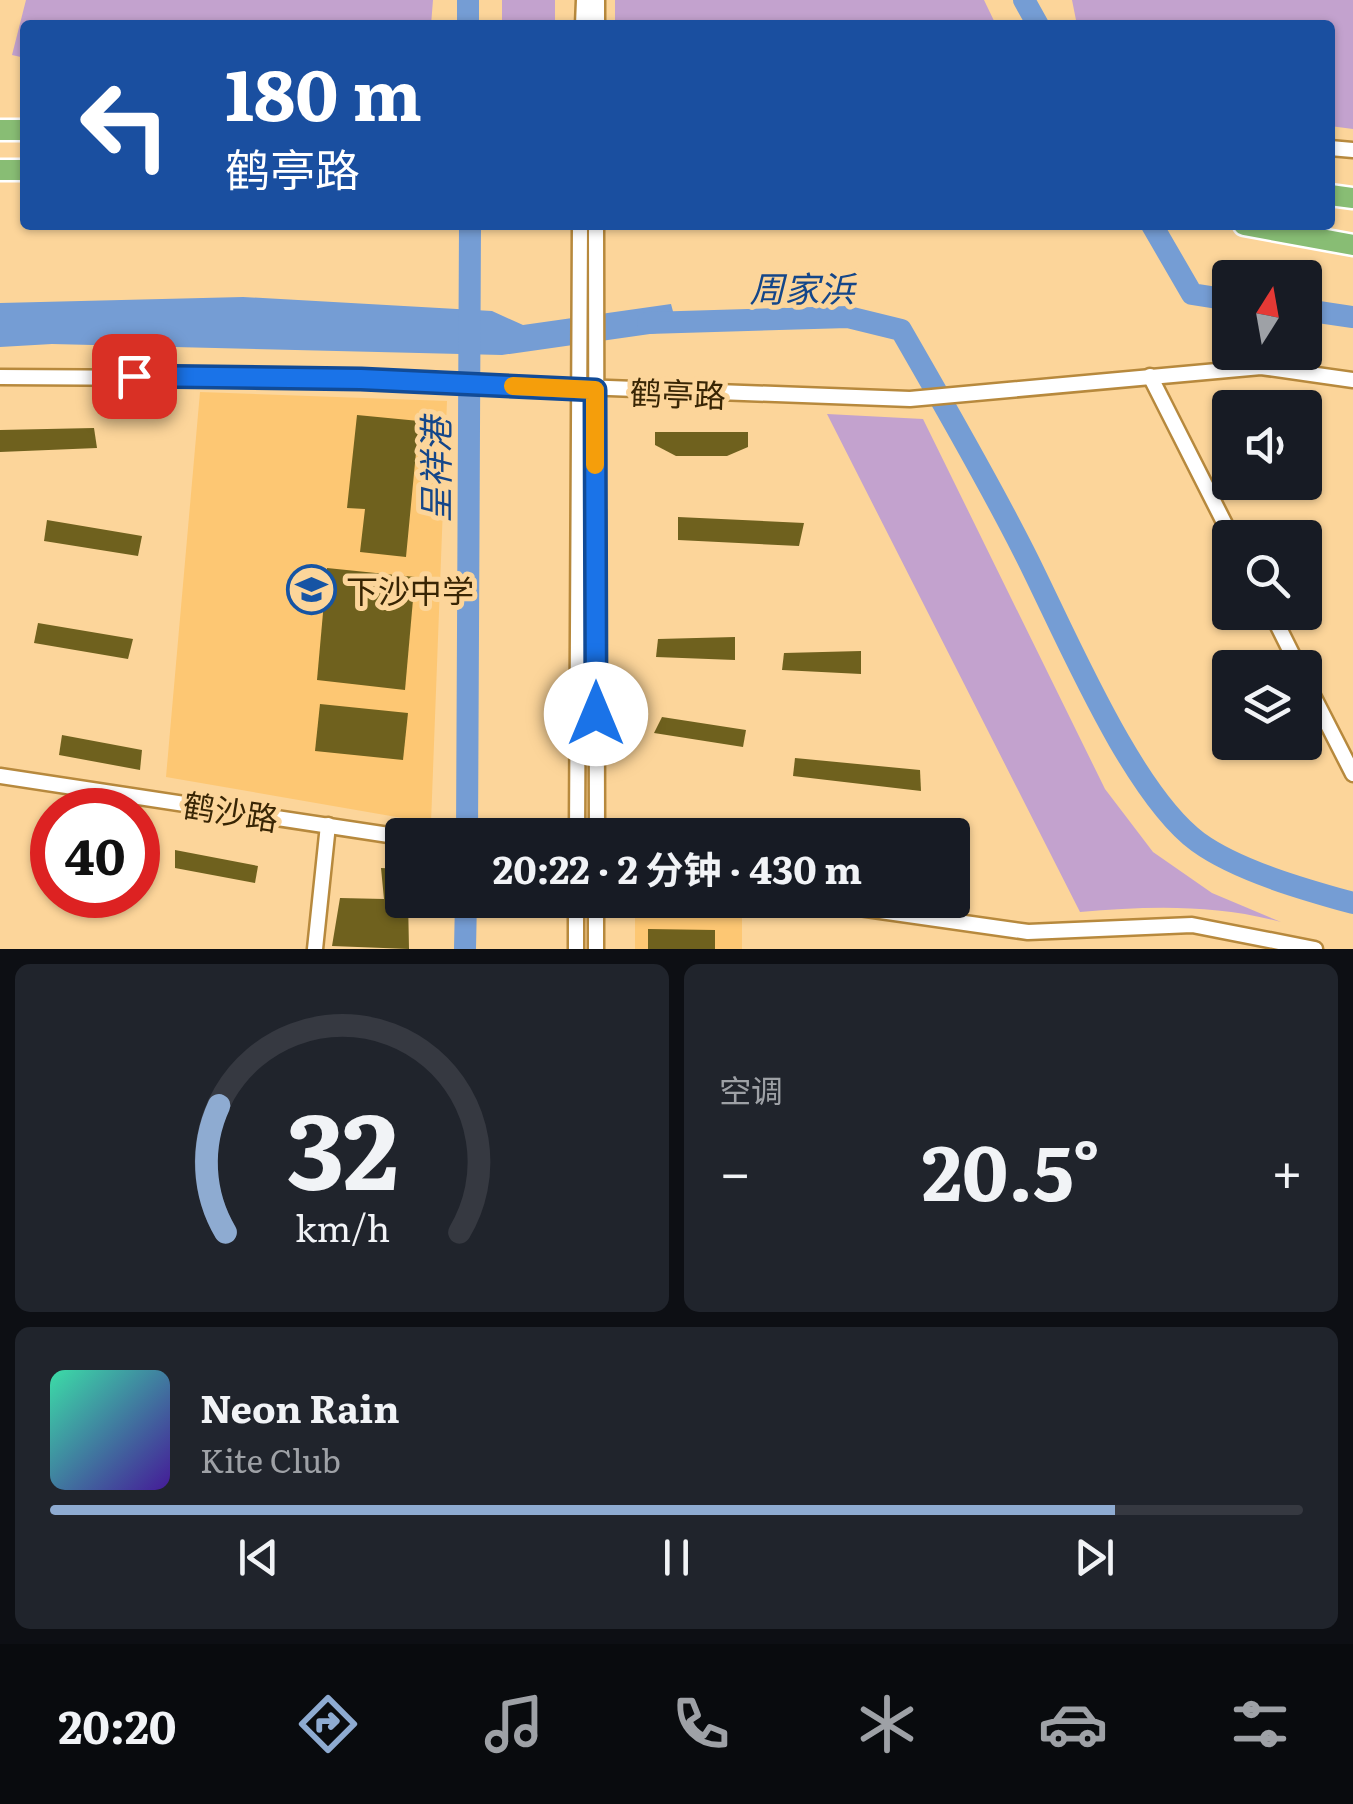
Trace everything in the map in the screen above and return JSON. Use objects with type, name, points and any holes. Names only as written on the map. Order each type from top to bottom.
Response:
[{"type":"highway","points":[[1271,230],[1353,245]]},
{"type":"highway","points":[[1294,230],[1353,237]]},
{"type":"street","points":[[580,230],[579,300],[595,390],[596,818]]},
{"type":"street","points":[[577,818],[578,389],[588,362],[596,299],[596,230]]},
{"type":"street","name":"鹤亭路","points":[[0,377],[438,382],[910,399],[1261,367],[1353,380]]},
{"type":"street","points":[[1150,376],[1223,520]]},
{"type":"street","points":[[1322,713],[1353,774]]},
{"type":"street","name":"鹤沙路","points":[[0,776],[385,834]]},
{"type":"street","points":[[314,949],[328,826]]},
{"type":"street","points":[[576,918],[576,949]]},
{"type":"street","points":[[596,918],[596,949]]},
{"type":"street","points":[[929,918],[1028,932],[1192,925],[1315,949]]},
{"type":"shaded area","points":[[26,0],[433,0],[431,20],[21,20]]},
{"type":"shaded area","points":[[502,0],[555,0],[555,20],[502,20]]},
{"type":"shaded area","points":[[615,0],[984,0],[994,20],[615,20]]},
{"type":"shaded area","points":[[1072,0],[1353,0],[1353,129],[1335,127],[1335,20],[1076,20]]},
{"type":"shaded area","points":[[20,24],[20,57],[12,55]]},
{"type":"shaded area","name":"下沙中学","points":[[200,392],[447,401],[431,818],[402,818],[166,777]]},
{"type":"shaded area","points":[[827,414],[923,419],[1105,789],[1153,852],[1212,893],[1281,922],[1181,908],[1080,912]]},
{"type":"shaded area","points":[[635,918],[742,918],[742,949],[635,949]]},
{"type":"water","points":[[243,297],[492,311],[523,325],[671,304],[678,330],[502,355],[52,344],[0,347],[0,303]]},
{"type":"building","points":[[357,415],[419,421],[406,557],[360,552],[365,509],[347,508]]},
{"type":"building","points":[[94,428],[97,448],[0,452],[0,430]]},
{"type":"building","points":[[655,432],[748,432],[748,447],[727,456],[676,456],[655,445]]},
{"type":"building","points":[[678,517],[804,523],[799,546],[678,540]]},
{"type":"building","points":[[47,520],[142,536],[138,556],[44,541]]},
{"type":"building","points":[[327,568],[415,577],[405,690],[317,680]]},
{"type":"building","points":[[38,623],[133,639],[128,659],[34,643]]},
{"type":"building","points":[[735,637],[735,660],[656,657],[658,639]]},
{"type":"building","points":[[861,651],[861,674],[782,670],[784,653]]},
{"type":"building","points":[[320,704],[408,713],[403,760],[315,751]]},
{"type":"building","points":[[662,717],[746,730],[743,747],[654,733]]},
{"type":"building","points":[[62,735],[142,750],[140,770],[59,755]]},
{"type":"building","points":[[795,758],[920,770],[921,791],[793,776]]},
{"type":"building","points":[[175,850],[258,866],[255,883],[175,868]]},
{"type":"building","points":[[381,868],[385,868],[385,918],[408,918],[409,949],[332,946],[340,898],[384,899]]},
{"type":"building","points":[[648,929],[715,930],[715,949],[648,949]]},
{"type":"waterway","name":"呈祥港","points":[[468,0],[468,20]]},
{"type":"waterway","points":[[1024,0],[1035,20]]},
{"type":"waterway","name":"呈祥港","points":[[467,818],[470,230]]},
{"type":"waterway","points":[[1155,230],[1192,294],[1212,297]]},
{"type":"waterway","points":[[1322,312],[1353,317]]},
{"type":"waterway","name":"周家浜","points":[[648,323],[848,317],[901,330],[1009,522],[1123,748],[1173,818],[1198,842],[1232,862],[1353,903]]},
{"type":"waterway","name":"呈祥港","points":[[465,949],[466,918]]},
{"type":"slow traffic","points":[[513,386],[595,390],[595,465]]},
{"type":"place","name":"下沙中学","points":[[311,589]]},
{"type":"route","points":[[134,376],[361,379],[595,390],[596,714]]}]
